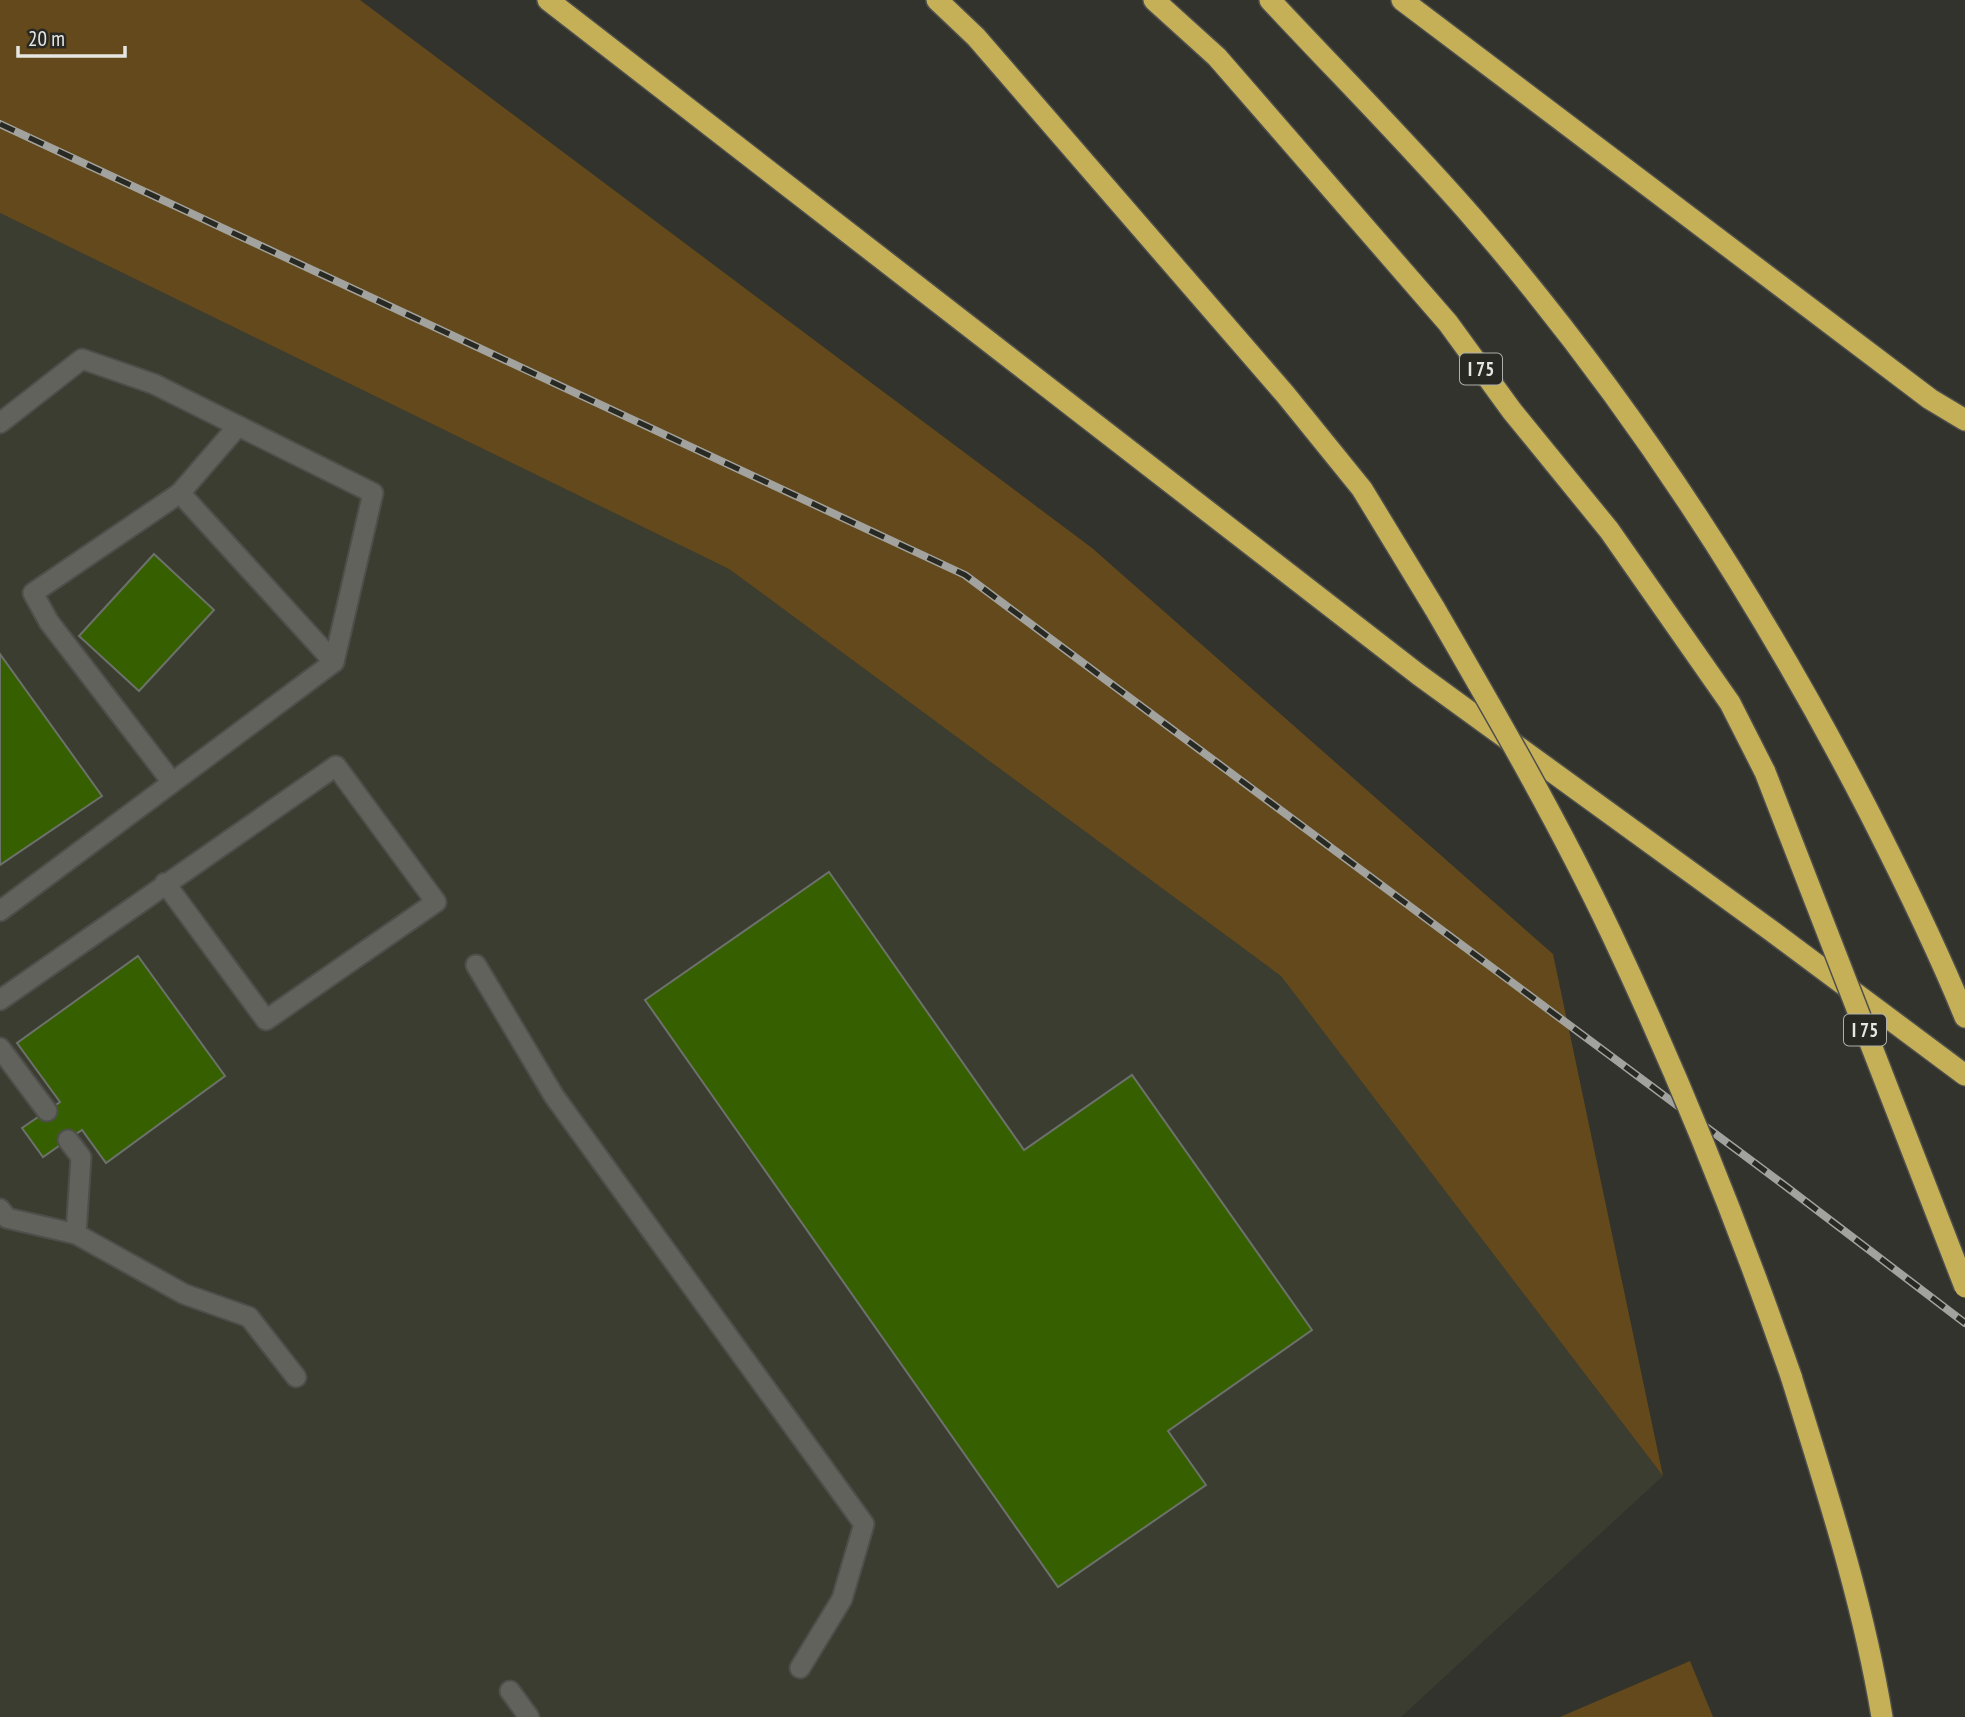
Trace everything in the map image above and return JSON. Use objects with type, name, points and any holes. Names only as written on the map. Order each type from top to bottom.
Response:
[{"type":"highway","points":[[548,0],[1419,676],[1769,929],[1965,1075]]},
{"type":"highway","points":[[937,0],[976,37],[1285,394],[1362,489],[1517,751],[1611,933],[1710,1157],[1753,1266],[1791,1376],[1842,1546],[1874,1665],[1882,1717]]},
{"type":"highway","name":"I 75","points":[[1154,0],[1217,57],[1448,323],[1512,411],[1609,530],[1730,703],[1765,772],[1965,1287]]},
{"type":"highway","points":[[1270,0],[1474,219],[1557,321],[1635,426],[1709,535],[1778,646],[1842,760],[1902,877],[1965,1017]]},
{"type":"highway","points":[[1402,0],[1965,426]]},
{"type":"highway","points":[[1930,399],[1965,420]]},
{"type":"lane","points":[[0,423],[82,359],[155,384],[373,493],[334,662],[0,911]]},
{"type":"lane","points":[[172,782],[49,622],[33,593],[180,493],[238,426]]},
{"type":"lane","points":[[180,493],[334,662]]},
{"type":"lane","points":[[0,1000],[165,883],[336,766],[436,902],[266,1020],[165,883]]},
{"type":"lane","points":[[476,965],[554,1096],[864,1524],[842,1598],[800,1668]]},
{"type":"lane","points":[[0,1048],[47,1111]]},
{"type":"lane","points":[[68,1140],[81,1157],[76,1234]]},
{"type":"lane","points":[[0,1209],[7,1218],[76,1234],[184,1294],[249,1317],[296,1377]]},
{"type":"lane","points":[[510,1691],[529,1717]]},
{"type":"shaded area","points":[[0,0],[360,0],[1092,548],[1553,954],[1663,1476],[1281,976],[729,569],[0,213]]},
{"type":"shaded area","points":[[0,213],[729,569],[1282,976],[1663,1476],[1401,1717],[0,1717]]},
{"type":"shaded area","points":[[1690,1661],[1713,1717],[1560,1717]]},
{"type":"building","points":[[154,554],[214,610],[139,691],[79,636]]},
{"type":"building","points":[[0,654],[102,796],[0,865]]},
{"type":"building","points":[[829,872],[1024,1150],[1132,1075],[1312,1330],[1168,1431],[1206,1485],[1058,1587],[645,1000]]},
{"type":"building","points":[[138,956],[225,1076],[106,1163],[82,1130],[43,1157],[22,1128],[60,1102],[17,1043]]},
{"type":"railway","points":[[0,124],[965,575],[1965,1323]]}]
